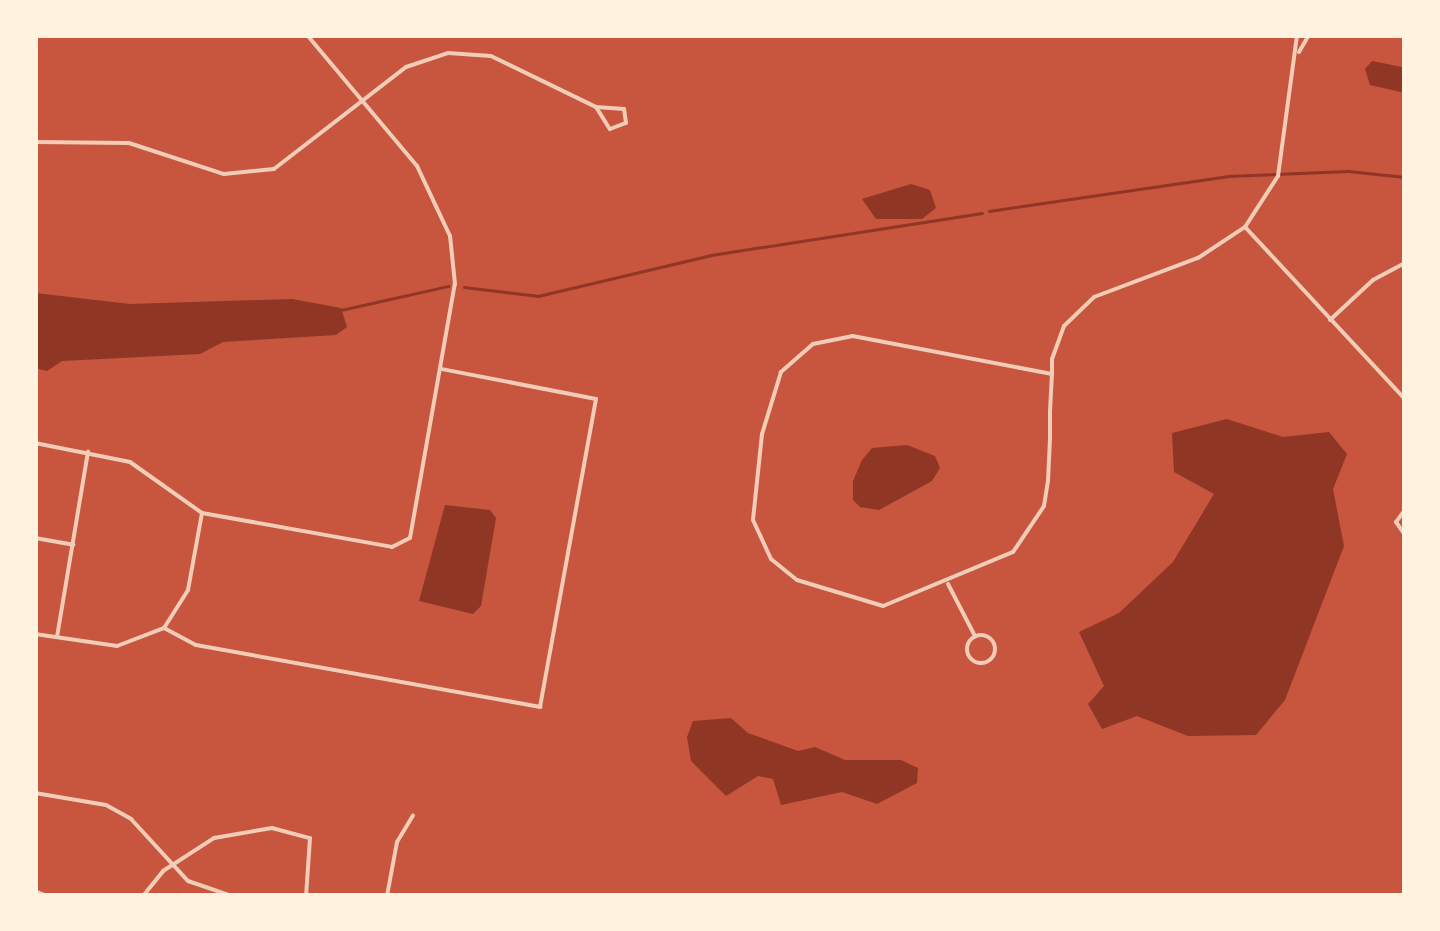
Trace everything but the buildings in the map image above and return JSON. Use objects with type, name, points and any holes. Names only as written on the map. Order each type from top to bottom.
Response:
[{"type":"street","points":[[35,443],[130,462],[202,514],[392,548],[406,544],[454,284],[446,224],[417,166],[306,35]]},
{"type":"street","points":[[1297,35],[1300,52]]},
{"type":"street","points":[[1052,374],[852,336],[812,344],[781,372],[768,404],[752,494],[753,520],[770,559],[797,580],[862,604],[904,602],[1013,552],[1037,524],[1048,480],[1052,374],[1064,326],[1094,297],[1198,258],[1245,227],[1270,192],[1285,141],[1300,52],[1309,35]]},
{"type":"street","points":[[35,142],[128,143],[224,174],[274,169],[406,67],[448,53],[491,56],[596,107],[624,108],[626,123],[610,129],[596,107]]},
{"type":"street","points":[[1245,227],[1405,399]]},
{"type":"street","points":[[1330,320],[1373,280],[1405,264]]},
{"type":"street","points":[[164,628],[196,645],[540,707],[596,399],[441,369]]},
{"type":"street","points":[[57,638],[88,452]]},
{"type":"street","points":[[1405,510],[1396,522],[1405,535]]},
{"type":"street","points":[[35,634],[117,646],[164,628],[188,590],[202,514]]},
{"type":"street","points":[[35,538],[73,544]]},
{"type":"street","points":[[948,584],[975,636],[968,656],[989,660],[992,640],[975,636]]},
{"type":"street","points":[[35,793],[106,806],[131,819],[188,881],[232,896]]},
{"type":"street","points":[[387,896],[397,842],[413,815]]},
{"type":"street","points":[[144,896],[174,866],[214,838],[272,828],[310,838],[306,896]]},
{"type":"street","points":[[35,891],[48,896]]},
{"type":"shaded area","points":[[1405,48],[1405,93],[1370,85],[1365,69],[1372,61],[1402,67]]},
{"type":"shaded area","points":[[911,184],[930,190],[936,208],[922,219],[876,219],[862,199]]},
{"type":"shaded area","points":[[35,293],[130,304],[292,299],[341,308],[347,327],[336,335],[223,342],[200,354],[62,361],[47,371],[35,368]]},
{"type":"shaded area","points":[[1227,419],[1283,437],[1329,432],[1347,454],[1333,489],[1344,546],[1285,700],[1256,735],[1188,736],[1137,716],[1102,729],[1088,704],[1104,686],[1079,632],[1119,613],[1173,562],[1214,494],[1174,472],[1172,433]]},
{"type":"shaded area","points":[[907,445],[935,456],[940,468],[932,481],[879,510],[860,507],[853,500],[853,481],[862,460],[872,448]]},
{"type":"shaded area","points":[[445,505],[490,510],[496,518],[481,606],[473,614],[419,601]]},
{"type":"shaded area","points":[[731,718],[748,733],[798,751],[815,747],[845,760],[901,760],[918,768],[917,783],[877,804],[842,792],[781,805],[773,779],[758,776],[726,796],[691,761],[687,737],[693,721]]},
{"type":"waterway","points":[[989,211],[1228,176],[1348,171],[1405,177]]},
{"type":"waterway","points":[[464,287],[538,296],[711,255],[982,213]]},
{"type":"waterway","points":[[341,310],[448,286]]}]
